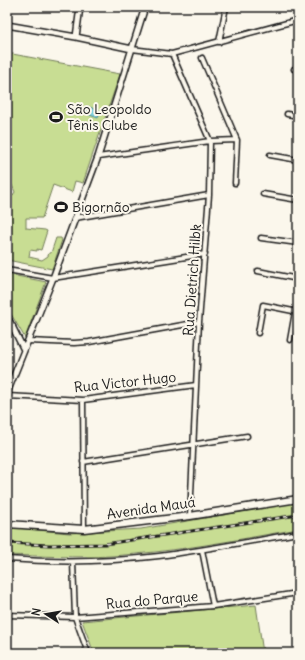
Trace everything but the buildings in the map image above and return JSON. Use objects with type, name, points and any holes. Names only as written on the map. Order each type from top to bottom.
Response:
[{"type":"main road","name":"Avenida Mauá","points":[[7,524],[84,529],[190,516],[298,499]]},
{"type":"street","points":[[8,7],[7,25],[76,37],[132,49],[172,54],[298,20]]},
{"type":"street","points":[[76,37],[80,7]]},
{"type":"street","points":[[7,393],[54,278],[98,157],[145,7]]},
{"type":"street","points":[[219,42],[226,7]]},
{"type":"street","name":"Rua Dietrich Hilbk","points":[[172,54],[210,141],[209,195],[199,322],[190,516]]},
{"type":"street","points":[[202,58],[237,140],[236,183]]},
{"type":"street","points":[[287,114],[298,116]]},
{"type":"street","points":[[98,157],[210,141],[237,140]]},
{"type":"street","points":[[270,155],[298,160]]},
{"type":"street","points":[[262,194],[298,200]]},
{"type":"street","points":[[75,218],[209,195]]},
{"type":"street","points":[[261,238],[298,243]]},
{"type":"street","points":[[7,270],[54,278],[205,254]]},
{"type":"street","points":[[258,271],[298,279]]},
{"type":"street","points":[[258,333],[262,306],[297,312],[290,340]]},
{"type":"street","points":[[7,316],[24,350]]},
{"type":"street","points":[[28,341],[74,343],[89,342],[199,322]]},
{"type":"street","points":[[7,329],[12,326]]},
{"type":"street","name":"Rua Victor Hugo","points":[[7,396],[83,400],[196,385]]},
{"type":"street","points":[[83,400],[84,529]]},
{"type":"street","points":[[83,462],[247,436]]},
{"type":"street","points":[[7,559],[73,562],[152,557],[202,550],[298,533]]},
{"type":"street","points":[[202,550],[213,606]]},
{"type":"street","points":[[73,562],[75,617],[88,653]]},
{"type":"street","name":"Rua do Parque","points":[[7,615],[75,617],[213,606],[298,594]]},
{"type":"green space","name":"São Leopoldo Tênis Clube","points":[[7,53],[120,74],[83,183],[75,181],[72,192],[53,185],[42,218],[26,218],[26,228],[47,231],[41,250],[30,250],[29,257],[42,260],[48,256],[49,253],[51,253],[56,238],[61,238],[62,240],[52,269],[7,260],[7,196],[13,195],[15,192],[11,183],[10,174],[7,171]]},
{"type":"green space","points":[[7,274],[46,282],[25,338],[7,307]]},
{"type":"green space","points":[[298,502],[298,529],[158,552],[85,557],[7,555],[7,527],[69,533],[141,529]]},
{"type":"green space","points":[[256,605],[263,653],[94,653],[82,621]]},
{"type":"water","points":[[86,106],[101,111],[98,118],[84,113]]},
{"type":"railway","points":[[7,543],[49,545],[105,544],[298,515]]},
{"type":"place","name":"São Leopoldo Tênis Clube","points":[[56,117]]},
{"type":"place","name":"Bigornão","points":[[61,207]]}]
